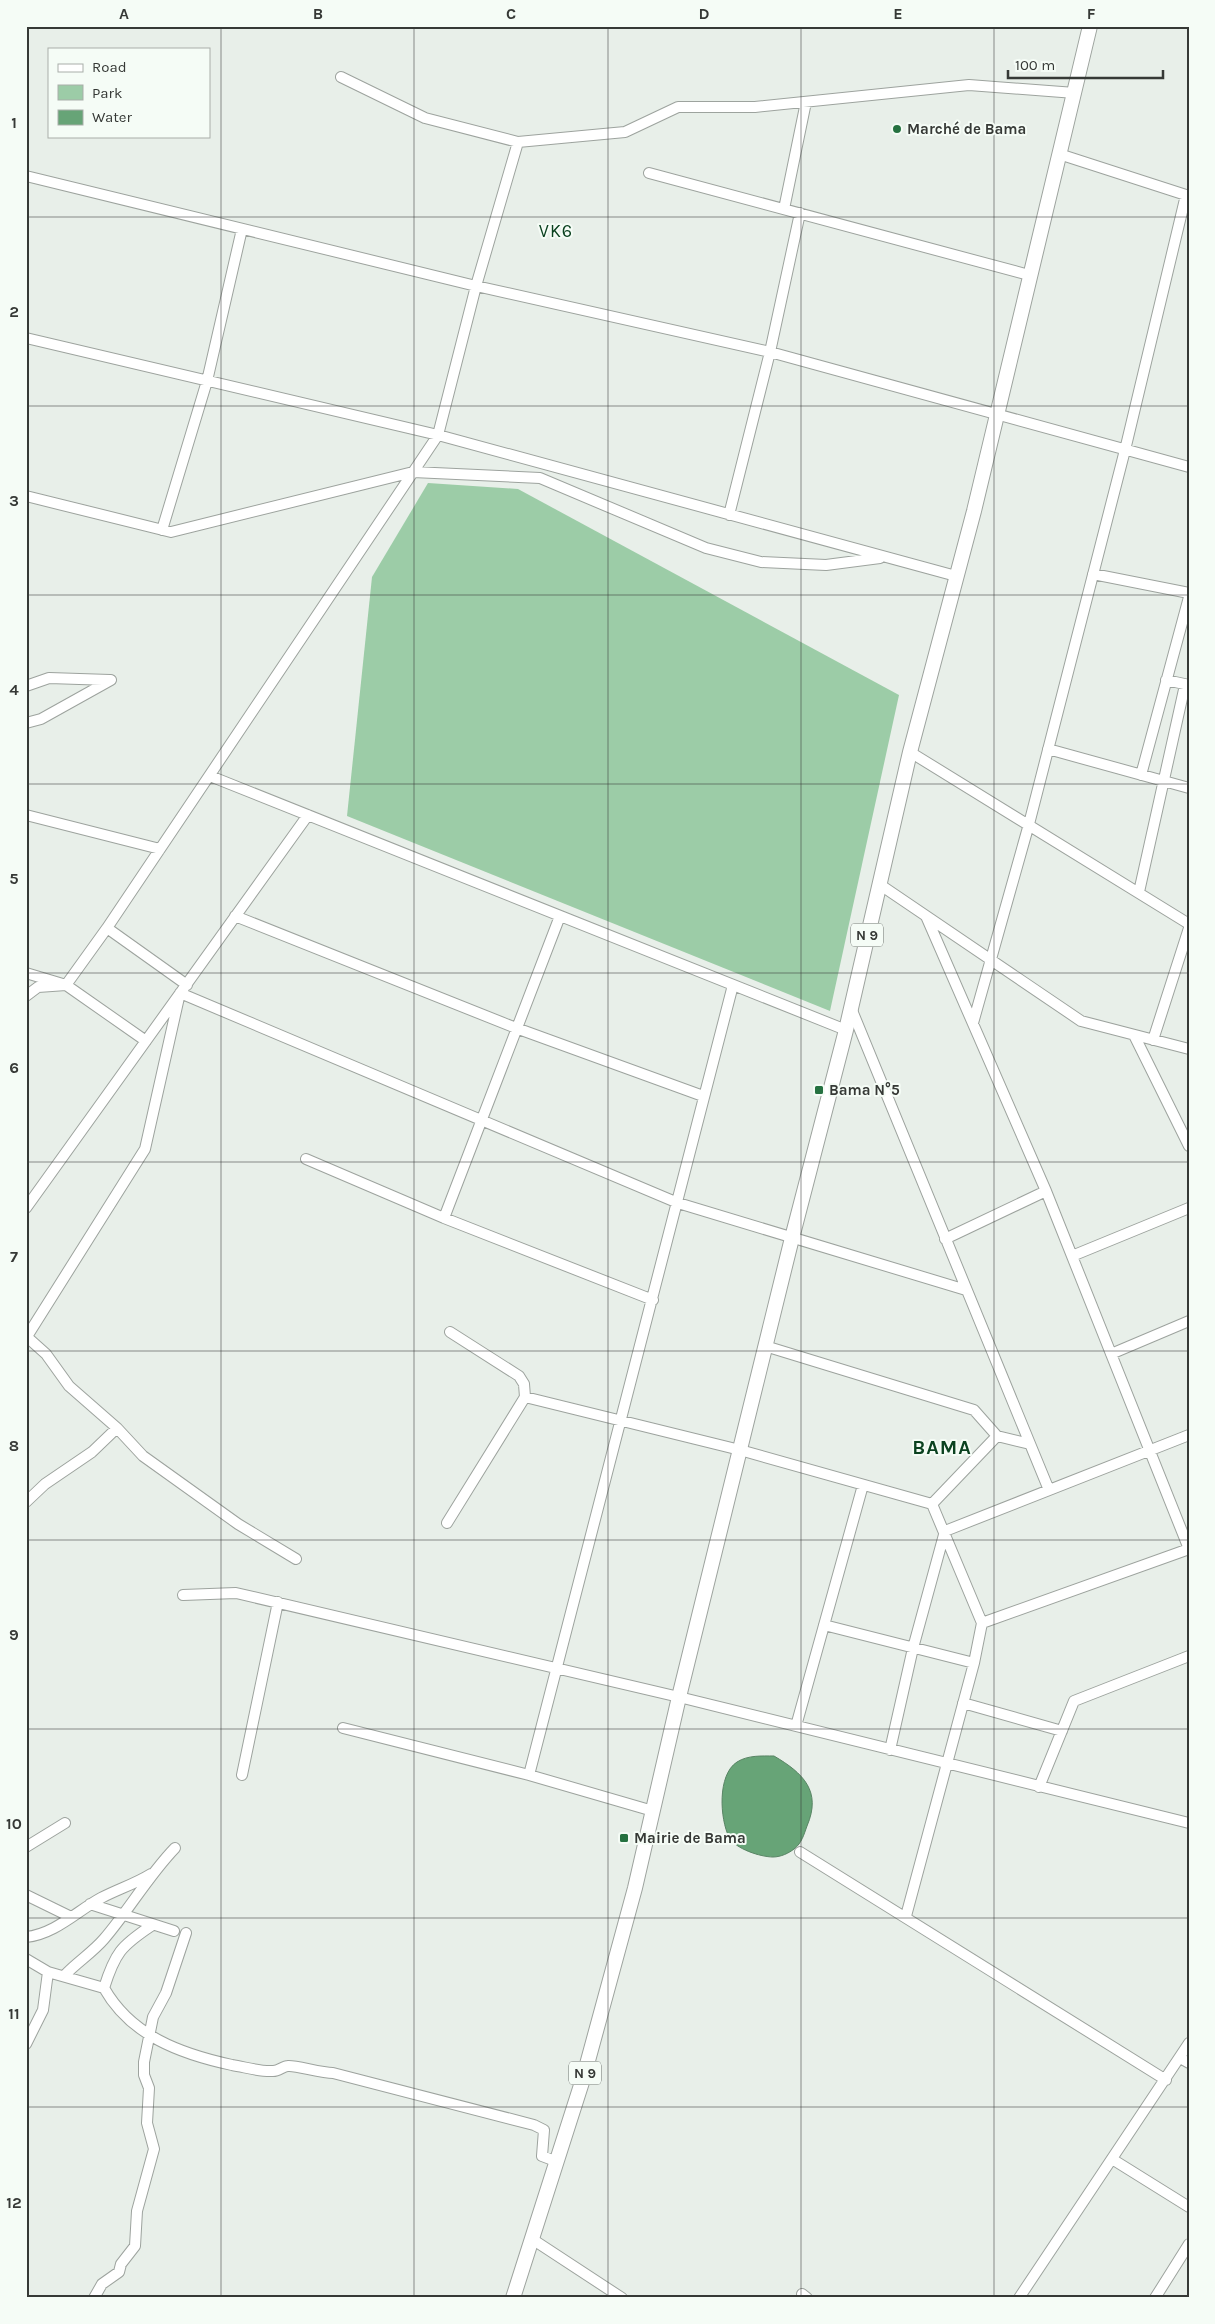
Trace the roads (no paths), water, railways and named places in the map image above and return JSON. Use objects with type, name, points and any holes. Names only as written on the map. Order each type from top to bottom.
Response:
[{"type":"main road","name":"N 9","points":[[513,2298],[558,2162],[620,1949],[679,1697],[792,1238],[846,1030],[910,752],[996,416],[1090,26]]},
{"type":"street","points":[[341,77],[425,118],[518,142],[625,132],[678,107],[755,107],[969,85],[1075,92]]},
{"type":"street","points":[[784,209],[806,102]]},
{"type":"street","points":[[26,996],[38,987],[66,984],[107,928],[438,436],[476,286],[518,142]]},
{"type":"street","points":[[973,1023],[1029,824],[1125,450],[1187,195],[1060,154]]},
{"type":"street","points":[[649,173],[1029,275]]},
{"type":"street","points":[[26,176],[476,286],[770,352],[996,416],[1189,467]]},
{"type":"street","points":[[729,515],[770,352],[800,214]]},
{"type":"street","points":[[162,530],[207,381],[242,229]]},
{"type":"street","points":[[26,338],[438,436],[956,576]]},
{"type":"street","points":[[26,496],[171,532],[413,472],[540,478],[706,548],[761,562],[826,565],[886,557]]},
{"type":"street","points":[[1093,574],[1189,592]]},
{"type":"street","points":[[1141,775],[1189,597]]},
{"type":"street","points":[[26,686],[48,678],[111,680],[41,719],[26,723]]},
{"type":"street","points":[[1139,892],[1187,685],[1166,680]]},
{"type":"street","points":[[1048,750],[1189,788]]},
{"type":"street","points":[[910,752],[1189,924]]},
{"type":"street","points":[[210,776],[846,1030]]},
{"type":"street","points":[[26,815],[160,849]]},
{"type":"street","points":[[26,1208],[308,815]]},
{"type":"street","points":[[879,884],[1081,1021],[1189,1049]]},
{"type":"street","points":[[235,916],[516,1028],[703,1096]]},
{"type":"street","points":[[444,1218],[560,916]]},
{"type":"street","points":[[926,916],[1046,1191],[1189,1549],[982,1623]]},
{"type":"street","points":[[107,928],[186,984]]},
{"type":"street","points":[[1152,1040],[1189,928]]},
{"type":"street","points":[[26,974],[66,984],[146,1041]]},
{"type":"street","points":[[529,1775],[733,985]]},
{"type":"street","points":[[180,993],[678,1203],[966,1290]]},
{"type":"street","points":[[180,993],[145,1149],[27,1337],[46,1354],[69,1386],[117,1428],[143,1456],[190,1491],[270,1544],[296,1558]]},
{"type":"street","points":[[851,1007],[1049,1490]]},
{"type":"street","points":[[1134,1035],[1189,1146]]},
{"type":"street","points":[[306,1159],[444,1218],[653,1300]]},
{"type":"street","points":[[945,1239],[1046,1191]]},
{"type":"street","points":[[1072,1256],[1189,1208]]},
{"type":"street","points":[[1111,1354],[1189,1321]]},
{"type":"street","points":[[447,1523],[525,1397],[524,1384],[519,1376],[450,1332]]},
{"type":"street","points":[[765,1346],[974,1410],[997,1436],[1030,1444]]},
{"type":"street","points":[[525,1397],[740,1450],[932,1504],[945,1531],[982,1623],[974,1663],[906,1916]]},
{"type":"street","points":[[26,1502],[45,1484],[92,1452],[117,1428]]},
{"type":"street","points":[[945,1531],[1189,1435]]},
{"type":"street","points":[[932,1504],[997,1436]]},
{"type":"street","points":[[796,1726],[863,1485]]},
{"type":"street","points":[[890,1750],[913,1648],[945,1531]]},
{"type":"street","points":[[182,1595],[236,1593],[278,1602],[679,1697],[947,1765],[1189,1823]]},
{"type":"street","points":[[242,1775],[278,1602]]},
{"type":"street","points":[[824,1625],[974,1663]]},
{"type":"street","points":[[1040,1787],[1074,1701],[1189,1656]]},
{"type":"street","points":[[963,1703],[1062,1731]]},
{"type":"street","points":[[343,1728],[529,1775],[653,1811]]},
{"type":"street","points":[[26,1847],[65,1823]]},
{"type":"street","points":[[64,1975],[93,1951],[175,1848]]},
{"type":"street","points":[[800,1852],[906,1916],[1166,2080]]},
{"type":"street","points":[[26,1937],[37,1936],[50,1930],[90,1904],[154,1873]]},
{"type":"street","points":[[26,1895],[71,1917]]},
{"type":"street","points":[[90,1904],[151,1926],[174,1931]]},
{"type":"street","points":[[104,1988],[118,1951],[128,1941],[151,1926]]},
{"type":"street","points":[[94,2298],[102,2284],[119,2272],[121,2264],[135,2246],[137,2211],[154,2148],[147,2123],[149,2088],[144,2075],[144,2062],[153,2017],[166,1993],[186,1933]]},
{"type":"street","points":[[26,1958],[48,1972],[64,1975],[104,1988],[122,2012],[150,2037],[179,2051],[202,2059],[270,2071],[288,2066],[333,2073],[534,2125],[544,2130],[542,2156],[558,2162]]},
{"type":"street","points":[[26,2044],[43,2010],[48,1972]]},
{"type":"street","points":[[1019,2298],[1166,2080],[1184,2060],[1189,2043]]},
{"type":"street","points":[[1112,2159],[1189,2207]]},
{"type":"street","points":[[532,2239],[622,2298]]},
{"type":"street","points":[[1155,2298],[1189,2244]]},
{"type":"water","points":[[774,1756],[801,1776],[811,1793],[812,1803],[811,1814],[799,1844],[787,1853],[773,1857],[749,1852],[732,1841],[726,1829],[722,1798],[726,1777],[737,1762],[750,1757]]},
{"type":"place","name":"Marché de Bama","points":[[897,129]]},
{"type":"place","name":"Bama N°5","points":[[819,1090]]},
{"type":"place","name":"Mairie de Bama","points":[[624,1838]]},
{"type":"district","name":"VK6","points":[[556,231]]},
{"type":"district","name":"BAMA","points":[[942,1447]]}]
